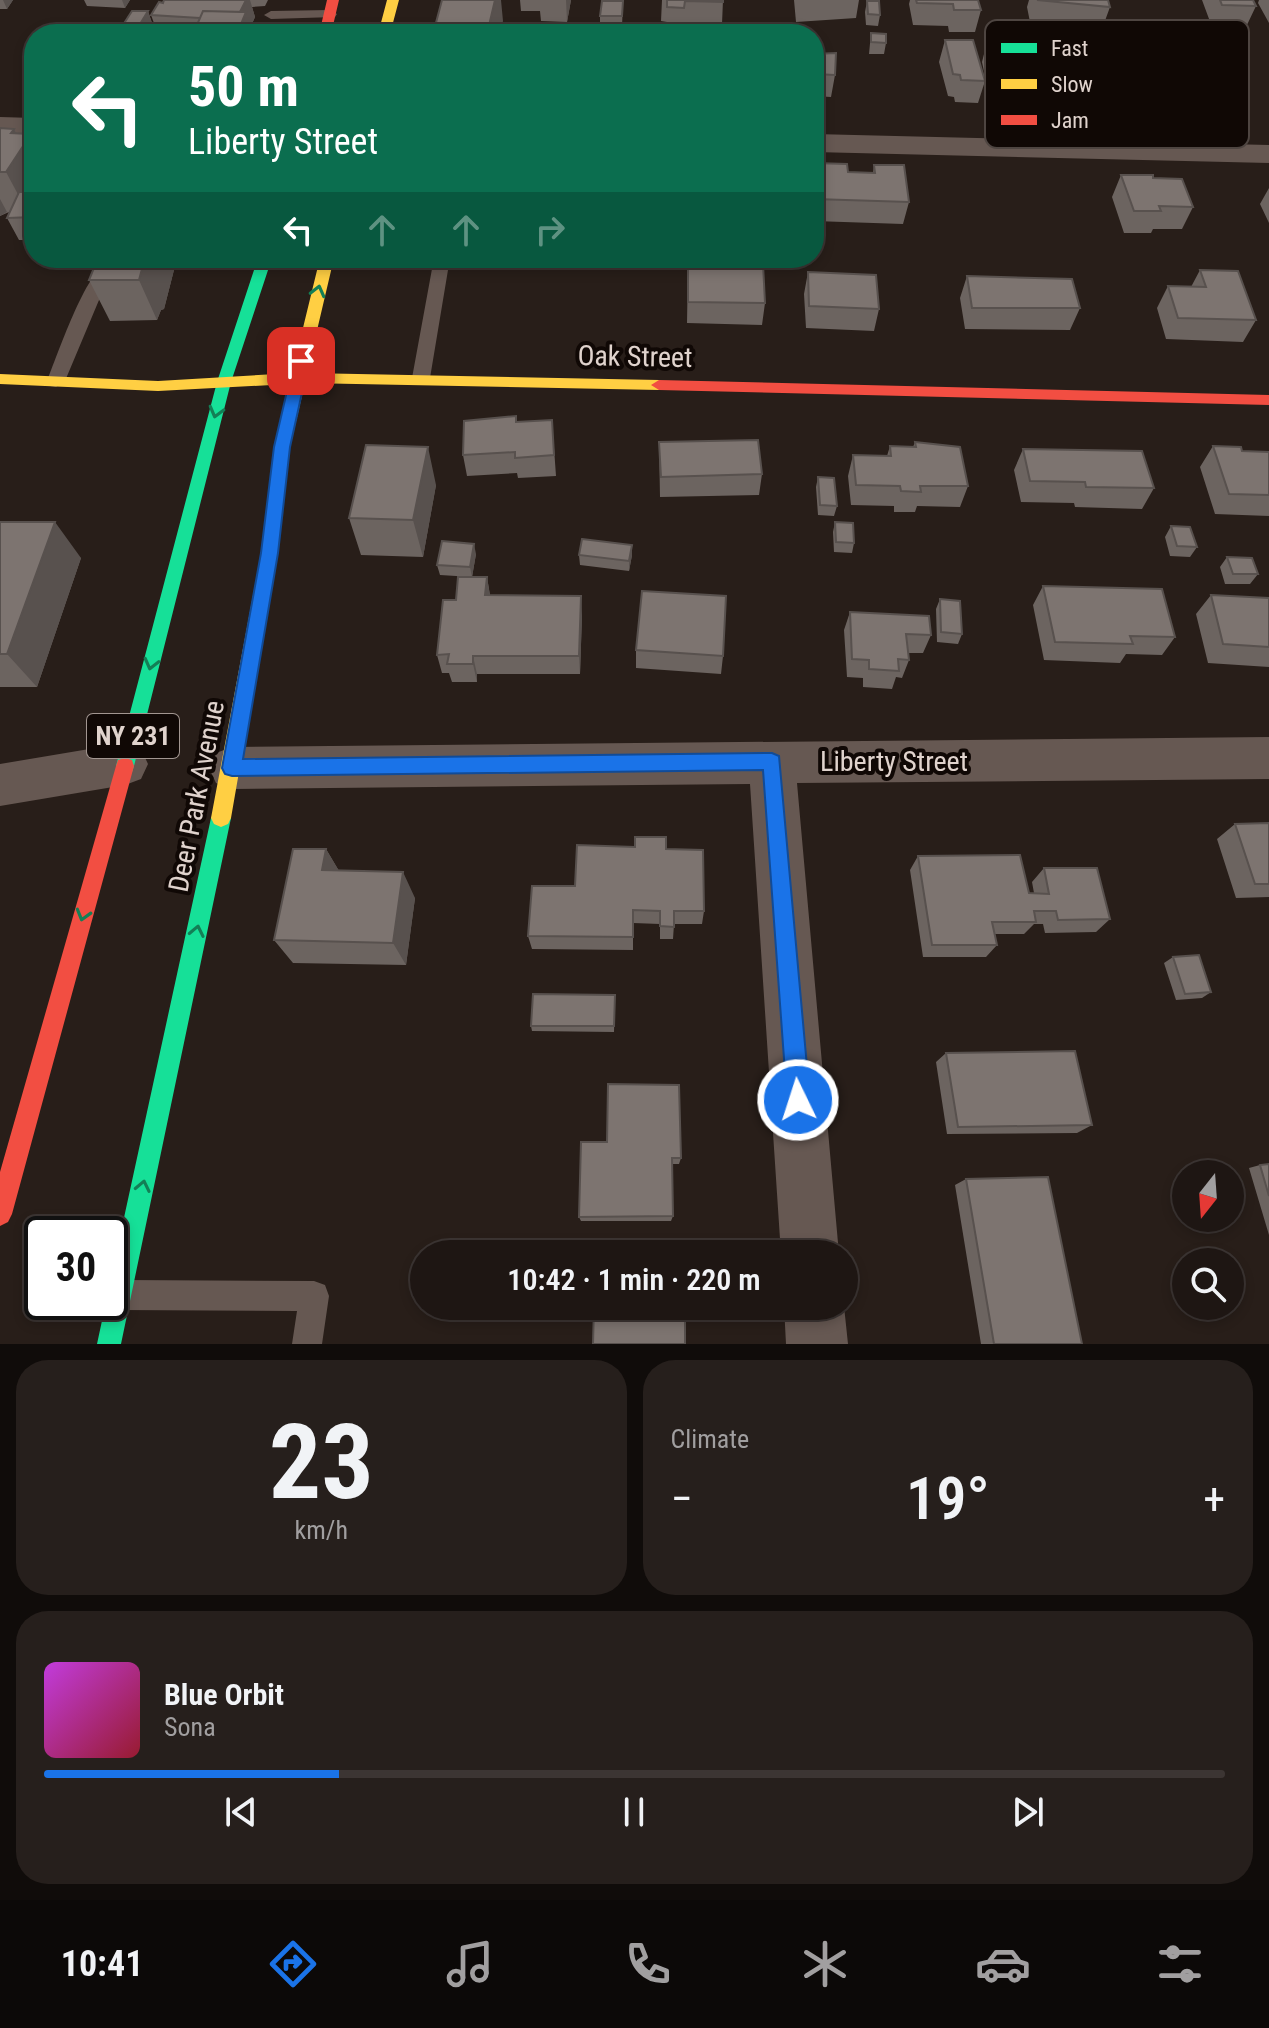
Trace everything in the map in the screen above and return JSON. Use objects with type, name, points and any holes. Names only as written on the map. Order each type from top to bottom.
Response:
[{"type":"main road","points":[[387,24],[393,0]]},
{"type":"main road","name":"NY 231","points":[[0,1214],[125,764],[224,382],[261,268]]},
{"type":"main road","name":"Deer Park Avenue","points":[[128,1253],[232,768],[269,553],[282,447],[324,268]]},
{"type":"main road","name":"Oak Street","points":[[0,379],[158,386],[297,378],[421,378],[1269,400]]},
{"type":"main road","name":"Deer Park Avenue","points":[[109,1344],[114,1320]]},
{"type":"street","points":[[0,126],[24,127]]},
{"type":"street","points":[[824,143],[985,147]]},
{"type":"street","points":[[1021,148],[1269,154]]},
{"type":"street","name":"Liberty Street","points":[[232,768],[1269,758]]},
{"type":"street","points":[[772,762],[809,1240]]},
{"type":"street","points":[[0,785],[125,764]]},
{"type":"street","points":[[815,1320],[817,1344]]},
{"type":"lane","points":[[271,15],[332,7]]},
{"type":"lane","points":[[56,381],[99,279],[110,268]]},
{"type":"lane","points":[[421,378],[440,268]]},
{"type":"lane","points":[[128,1295],[314,1296],[307,1344]]},
{"type":"building","points":[[164,0],[246,0],[240,12],[203,11],[200,18],[151,15],[159,2],[163,3]]},
{"type":"building","points":[[442,0],[495,0],[489,24],[436,24]]},
{"type":"building","points":[[667,0],[723,2],[685,1],[684,8],[667,7]]},
{"type":"building","points":[[916,0],[978,0],[981,10],[954,10],[953,4],[917,3]]},
{"type":"building","points":[[1037,0],[1108,0],[1110,7]]},
{"type":"building","points":[[1220,0],[1253,0],[1256,6],[1222,5]]},
{"type":"building","points":[[602,1],[623,1],[622,16],[600,16]]},
{"type":"building","points":[[867,1],[879,1],[880,15],[868,14]]},
{"type":"building","points":[[132,11],[148,11],[140,24],[124,24]]},
{"type":"building","points":[[203,11],[246,12],[241,24],[197,24]]},
{"type":"building","points":[[871,33],[886,34],[886,43],[871,42]]},
{"type":"building","points":[[945,40],[973,40],[985,81],[961,80],[960,75],[953,74]]},
{"type":"building","points":[[836,53],[835,75],[824,74],[824,54]]},
{"type":"building","points":[[0,128],[24,134],[24,145],[6,172],[0,172]]},
{"type":"building","points":[[824,163],[847,164],[848,172],[875,173],[874,165],[904,165],[909,202],[824,199]]},
{"type":"building","points":[[1121,175],[1182,179],[1193,207],[1159,206],[1161,211],[1134,211]]},
{"type":"building","points":[[19,192],[24,192],[24,217],[7,218]]},
{"type":"building","points":[[94,268],[146,268],[142,269],[139,280],[89,280]]},
{"type":"building","points":[[688,268],[763,268],[765,303],[688,302]]},
{"type":"building","points":[[1200,270],[1238,271],[1256,320],[1178,318],[1168,286],[1206,287]]},
{"type":"building","points":[[808,272],[876,275],[879,309],[809,306]]},
{"type":"building","points":[[967,276],[1072,279],[1080,308],[972,308]]},
{"type":"building","points":[[516,416],[516,422],[552,420],[554,455],[515,458],[515,452],[463,455],[464,421]]},
{"type":"building","points":[[758,440],[762,474],[661,477],[659,442]]},
{"type":"building","points":[[915,442],[960,447],[968,486],[920,486],[921,492],[901,491],[900,486],[856,485],[853,455],[891,456],[890,446],[916,447]]},
{"type":"building","points":[[366,445],[428,447],[413,520],[349,518]]},
{"type":"building","points":[[1213,446],[1269,452],[1269,495],[1229,494]]},
{"type":"building","points":[[1023,449],[1142,451],[1154,488],[1086,487],[1085,482],[1030,481]]},
{"type":"building","points":[[818,477],[834,478],[837,506],[820,505]]},
{"type":"building","points":[[0,522],[55,522],[7,654],[0,654]]},
{"type":"building","points":[[835,522],[853,523],[854,543],[836,542]]},
{"type":"building","points":[[1171,526],[1190,527],[1197,547],[1177,546]]},
{"type":"building","points":[[582,539],[632,545],[629,561],[579,555]]},
{"type":"building","points":[[442,541],[474,544],[470,567],[437,565]]},
{"type":"building","points":[[1227,557],[1252,558],[1258,574],[1233,574]]},
{"type":"building","points":[[458,577],[487,577],[485,595],[581,596],[579,656],[473,656],[473,664],[447,664],[449,654],[437,655],[443,600],[456,600]]},
{"type":"building","points":[[1043,586],[1162,589],[1175,637],[1130,636],[1133,644],[1055,642]]},
{"type":"building","points":[[642,591],[726,596],[723,656],[636,650]]},
{"type":"building","points":[[1211,595],[1269,598],[1269,647],[1223,644]]},
{"type":"building","points":[[940,599],[960,601],[962,634],[941,632]]},
{"type":"building","points":[[850,612],[929,616],[931,635],[906,634],[909,660],[898,659],[899,671],[869,669],[869,660],[852,659]]},
{"type":"building","points":[[1269,823],[1269,884],[1255,884],[1235,824]]},
{"type":"building","points":[[635,837],[666,837],[666,849],[703,850],[704,911],[674,911],[674,927],[660,926],[660,911],[633,910],[633,937],[528,936],[532,886],[575,886],[577,845],[635,847]]},
{"type":"building","points":[[293,849],[326,849],[322,870],[403,872],[393,943],[274,940]]},
{"type":"building","points":[[1020,855],[1029,893],[1049,894],[1044,868],[1097,868],[1110,919],[1058,920],[1056,911],[1034,911],[1036,922],[992,922],[997,945],[932,945],[918,856]]},
{"type":"building","points":[[1199,955],[1211,992],[1185,994],[1173,957]]},
{"type":"building","points":[[533,994],[615,995],[614,1026],[531,1026]]},
{"type":"building","points":[[1075,1051],[1092,1125],[958,1127],[946,1053]]},
{"type":"building","points":[[608,1084],[679,1085],[681,1158],[672,1158],[673,1216],[579,1217],[581,1142],[607,1142]]},
{"type":"building","points":[[1269,1164],[1269,1196],[1260,1165]]},
{"type":"building","points":[[1048,1177],[1082,1344],[994,1344],[966,1179]]},
{"type":"building","points":[[594,1320],[685,1320],[685,1344],[593,1344]]},
{"type":"traffic: fast","points":[[125,766],[224,382],[262,268]]},
{"type":"traffic: fast","points":[[109,1344],[221,818]]},
{"type":"traffic: slow","points":[[387,24],[393,0]]},
{"type":"traffic: slow","points":[[221,818],[269,553],[282,447],[325,268]]},
{"type":"traffic: slow","points":[[0,379],[158,386],[297,378],[659,385]]},
{"type":"traffic: jam","points":[[327,24],[333,0]]},
{"type":"traffic: jam","points":[[659,385],[1269,400]]},
{"type":"traffic: jam","points":[[0,1214],[125,766]]},
{"type":"route","points":[[301,361],[282,447],[269,553],[232,768],[772,762],[798,1100]]}]
